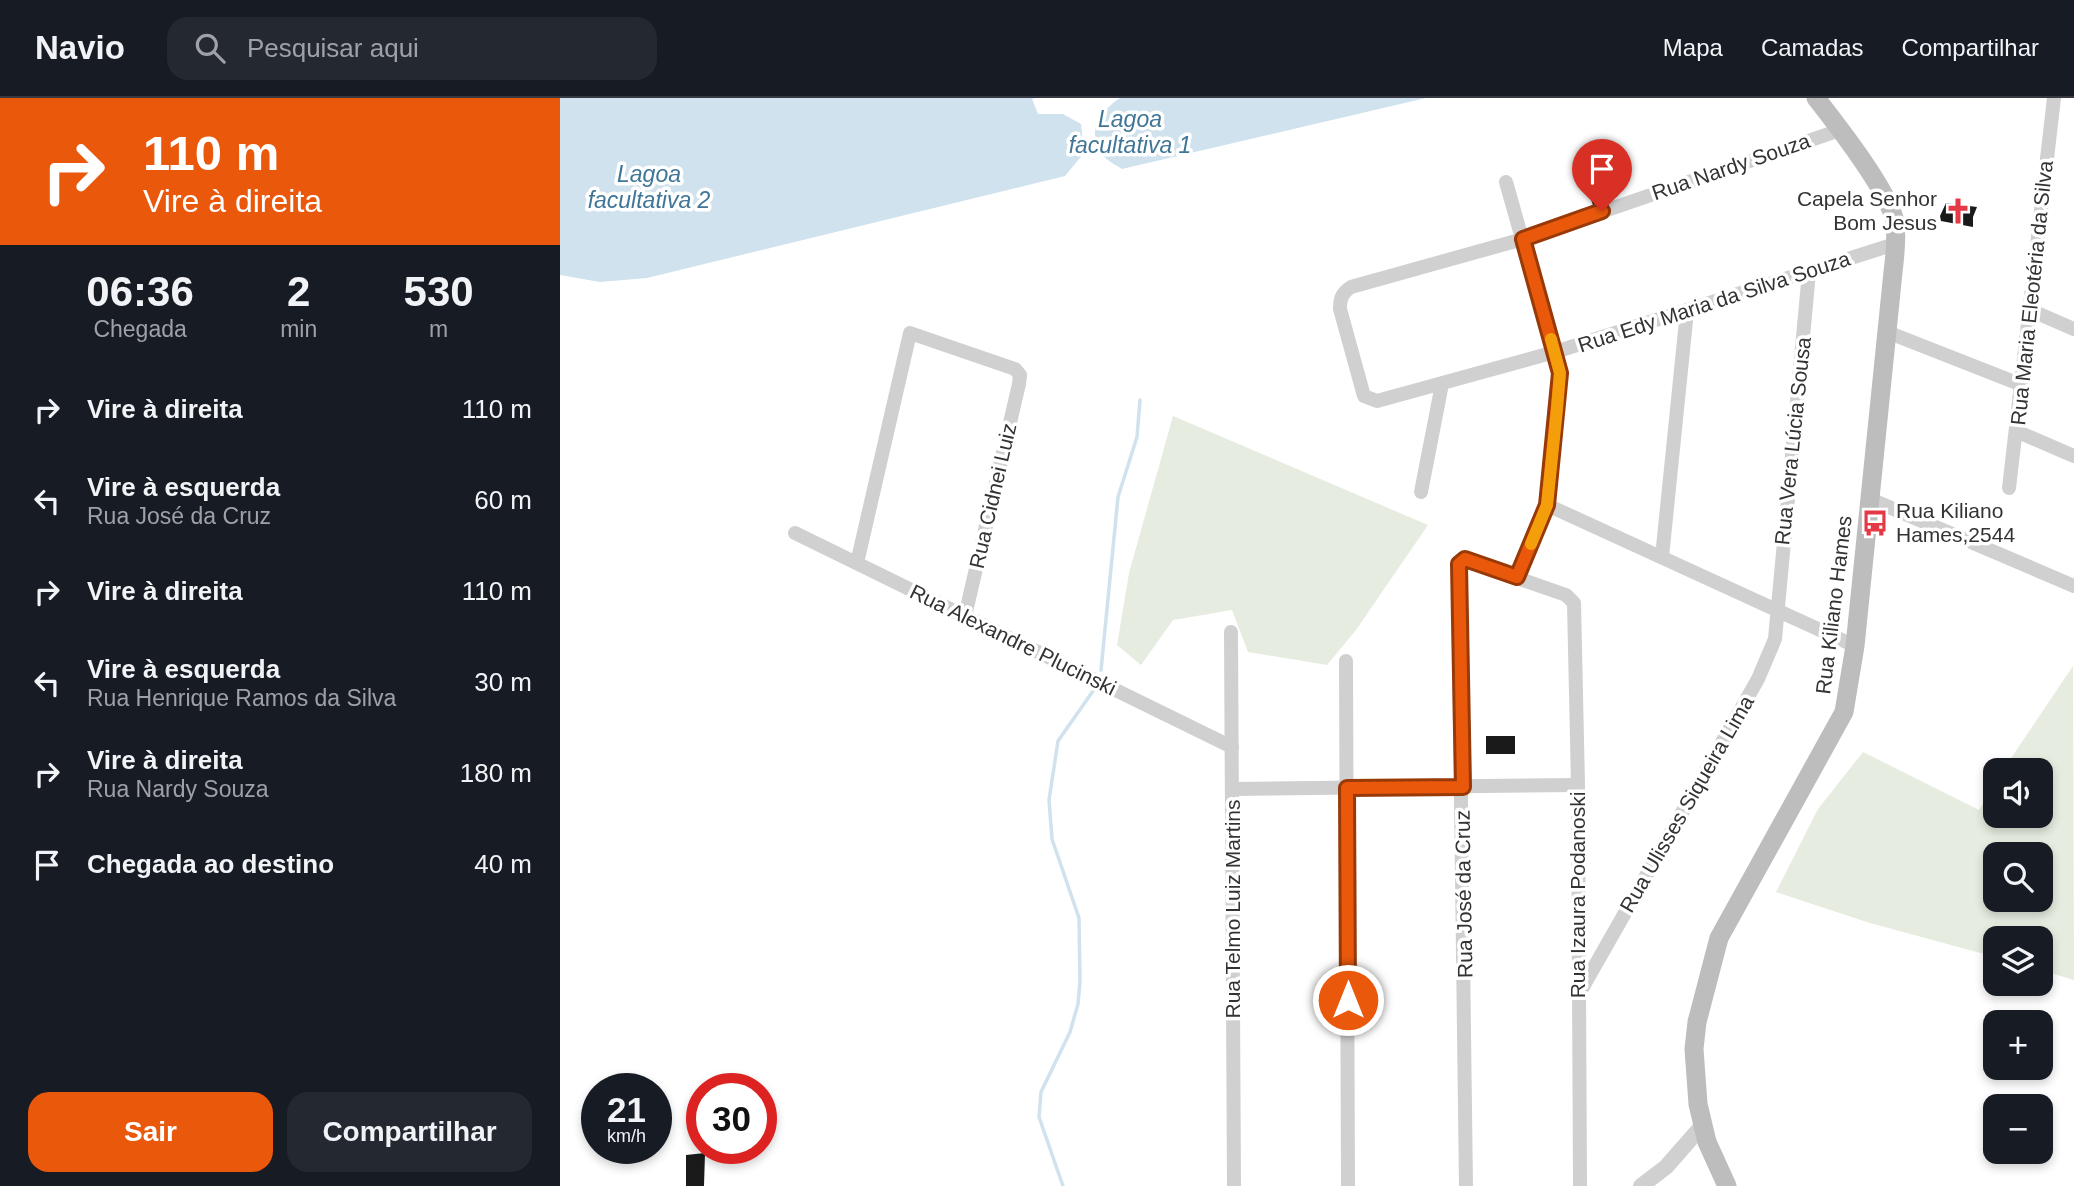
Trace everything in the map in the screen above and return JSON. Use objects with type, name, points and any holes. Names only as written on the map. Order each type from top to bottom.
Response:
[{"type":"main road","name":"Rua Kiliano Hames","points":[[1727,1186],[1702,1126],[1695,1080],[1696,1022],[1719,938],[1844,712],[1855,646],[1895,244],[1895,222],[1889,204],[1816,98]]},
{"type":"street","name":"Rua Maria Eleotéria da Silva","points":[[2009,488],[2054,98]]},
{"type":"street","name":"Rua Nardy Souza","points":[[1370,400],[1360,388],[1340,309],[1343,293],[1351,287],[1523,239],[1840,130]]},
{"type":"street","points":[[1507,182],[1560,373],[1547,505],[1517,577]]},
{"type":"street","name":"Rua Edy Maria da Silva Souza","points":[[1370,400],[1377,401],[1555,352],[1895,244]]},
{"type":"street","name":"Rua Vera Lúcia Sousa","points":[[1776,610],[1809,272]]},
{"type":"street","points":[[2030,310],[2074,329]]},
{"type":"street","points":[[1662,557],[1687,311]]},
{"type":"street","points":[[1887,332],[2021,386]]},
{"type":"street","name":"Rua Cidnei Luiz","points":[[857,563],[910,333],[1015,369],[1020,374],[1019,384],[965,616]]},
{"type":"street","points":[[1421,492],[1442,384]]},
{"type":"street","points":[[2016,431],[2074,456]]},
{"type":"street","points":[[1870,499],[2074,586]]},
{"type":"street","points":[[1547,505],[1855,646]]},
{"type":"street","name":"Rua Alexandre Plucinski","points":[[795,533],[1232,747]]},
{"type":"street","name":"Rua José da Cruz","points":[[1466,1186],[1463,787],[1458,568],[1465,559],[1517,577]]},
{"type":"street","name":"Rua Izaura Podanoski","points":[[1517,577],[1566,596],[1574,603],[1578,785],[1580,1186]]},
{"type":"street","name":"Rua Ulisses Siqueira Lima","points":[[1579,993],[1758,679],[1775,639],[1776,610]]},
{"type":"street","name":"Rua Telmo Luiz Martins","points":[[1231,632],[1234,1186]]},
{"type":"street","points":[[1346,661],[1348,1186]]},
{"type":"street","points":[[1232,789],[1578,785]]},
{"type":"street","points":[[1641,1186],[1666,1167],[1702,1126]]},
{"type":"shaded area","points":[[1173,416],[1428,525],[1356,630],[1327,665],[1248,652],[1232,610],[1173,620],[1141,665],[1117,645],[1129,573]]},
{"type":"shaded area","points":[[2073,666],[2074,980],[2053,974],[2053,926],[1983,926],[1983,954],[1870,923],[1776,892],[1818,809],[1863,752],[1979,810],[1983,804],[1983,828],[2053,828],[2053,758],[2011,758]]},
{"type":"water","name":"Lagoa facultativa 2","points":[[560,98],[1035,98],[1032,99],[1038,114],[1063,114],[1081,124],[1084,153],[1065,176],[647,278],[600,282],[560,275]]},
{"type":"water","name":"Lagoa facultativa 1","points":[[1120,98],[1426,98],[1122,169],[1105,157],[1095,139],[1097,123],[1101,116]]},
{"type":"building","points":[[1603,156],[1618,196],[1593,205],[1578,165]]},
{"type":"building","name":"Capela Senhor Bom Jesus","points":[[1946,203],[1977,207],[1973,227],[1941,221],[1940,216]]},
{"type":"building","points":[[1486,736],[1515,736],[1515,754],[1486,754]]},
{"type":"building","points":[[686,1164],[705,1164],[704,1186],[686,1186]]},
{"type":"waterway","points":[[1101,670],[1118,497],[1137,437],[1140,400]]},
{"type":"waterway","points":[[1063,1186],[1039,1117],[1041,1092],[1070,1032],[1078,1004],[1079,918],[1052,839],[1049,800],[1058,741],[1093,691]]},
{"type":"slow traffic","points":[[1531,544],[1547,505],[1557,409],[1560,373],[1551,339]]},
{"type":"place","name":"Capela Senhor Bom Jesus","points":[[1958,211]]},
{"type":"place","name":"Rua Kiliano Hames,2544","points":[[1875,523]]},
{"type":"route","points":[[1348,1000],[1347,788],[1463,787],[1459,564],[1465,559],[1517,577],[1547,505],[1560,373],[1523,239],[1602,211]]}]
